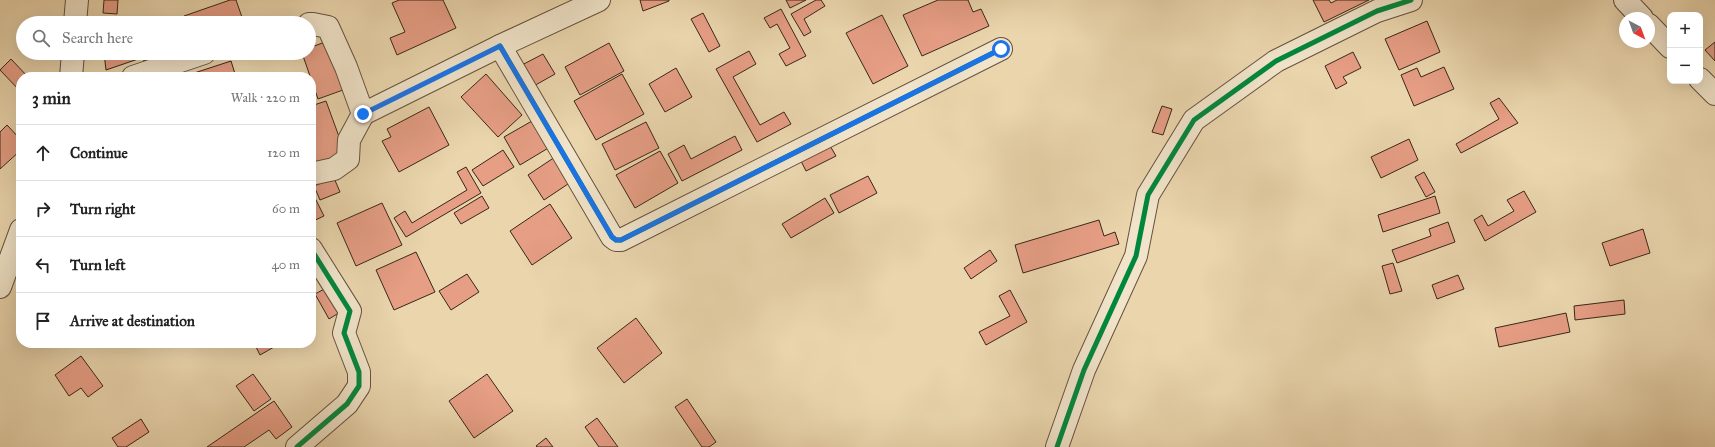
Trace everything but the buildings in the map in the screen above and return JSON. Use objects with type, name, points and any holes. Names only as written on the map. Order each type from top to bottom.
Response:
[{"type":"street","points":[[76,16],[77,0]]},
{"type":"street","points":[[316,173],[334,169],[348,159],[349,140],[363,114],[500,46],[599,0]]},
{"type":"street","points":[[1057,447],[1084,370],[1136,256],[1148,196],[1194,120],[1276,61],[1377,11],[1411,0]]},
{"type":"street","points":[[1625,0],[1636,12]]},
{"type":"street","points":[[316,25],[328,28],[346,67],[363,114]]},
{"type":"street","points":[[1655,31],[1667,44]]},
{"type":"street","points":[[500,46],[612,237],[616,240],[621,240],[1001,49]]},
{"type":"street","points":[[71,72],[72,60]]},
{"type":"street","points":[[148,72],[183,60]]},
{"type":"street","points":[[1703,82],[1715,94]]},
{"type":"street","points":[[0,287],[16,244]]},
{"type":"street","points":[[297,447],[347,404],[359,386],[359,372],[344,333],[350,311],[316,257]]},
{"type":"cycle path","points":[[1057,447],[1084,370],[1136,256],[1148,195],[1194,120],[1276,61],[1377,11],[1411,0]]},
{"type":"cycle path","points":[[500,46],[612,237],[616,240],[621,240],[1001,49]]},
{"type":"cycle path","points":[[297,447],[347,404],[359,386],[359,372],[344,333],[350,311],[316,257]]},
{"type":"route","points":[[363,114],[500,46],[612,237],[616,240],[621,240],[1001,49]]}]
